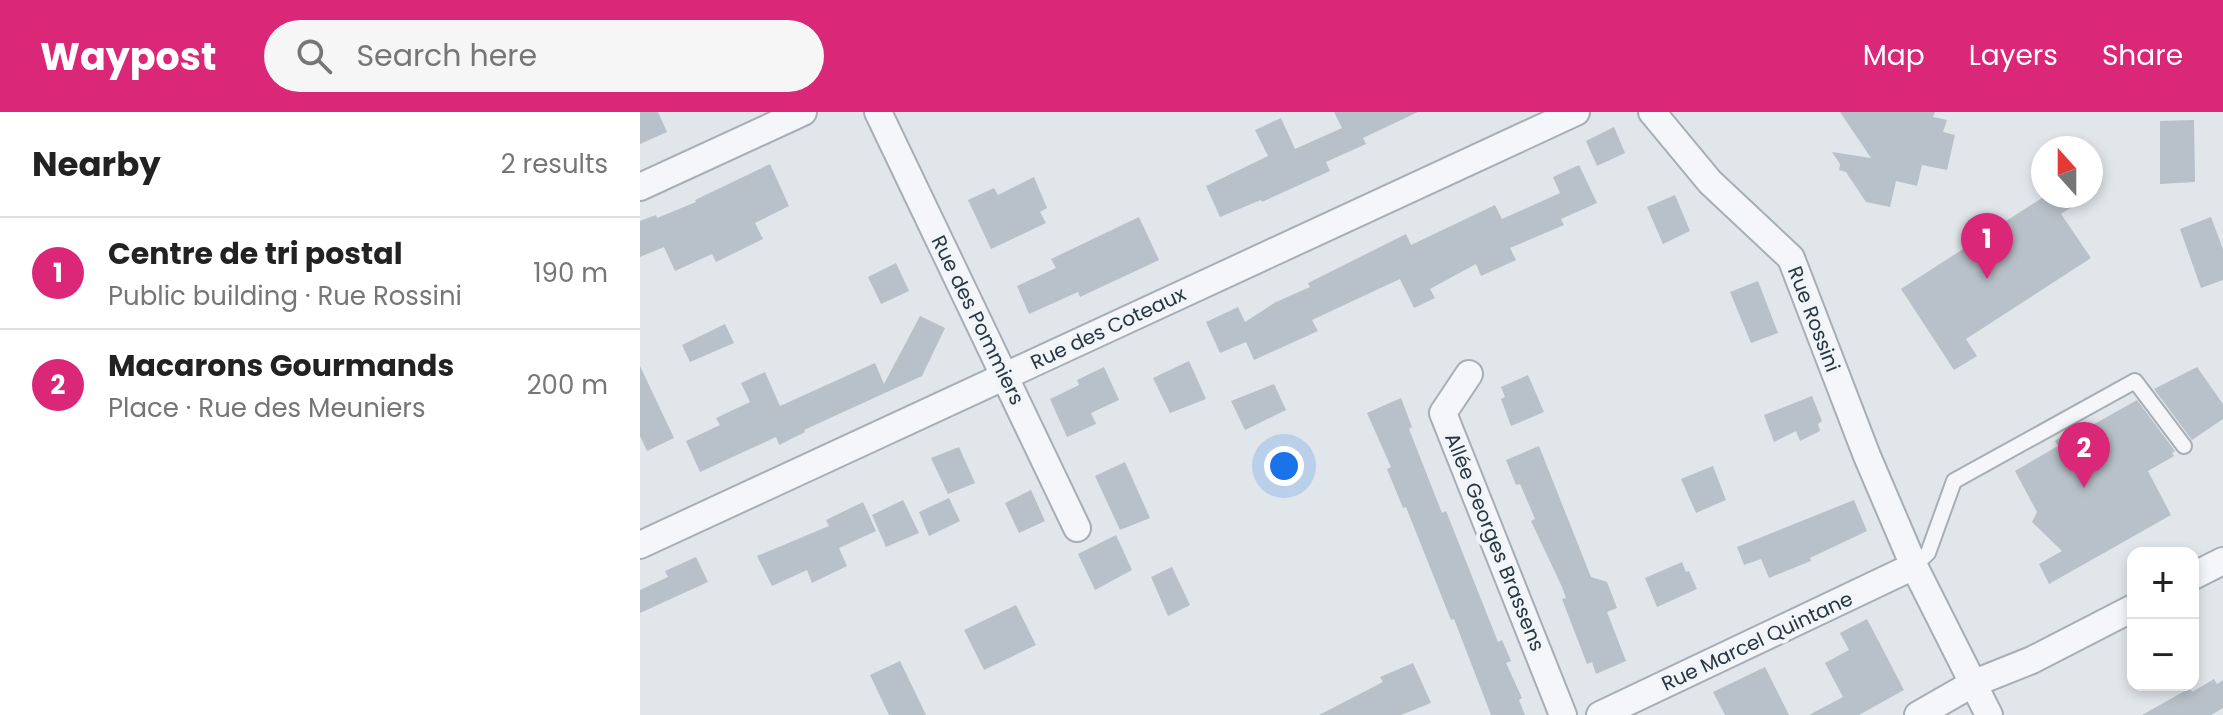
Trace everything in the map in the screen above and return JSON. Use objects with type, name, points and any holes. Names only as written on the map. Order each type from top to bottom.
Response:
[{"type":"street","points":[[640,187],[803,112]]},
{"type":"street","name":"Rue des Pommiers","points":[[878,112],[1077,528]]},
{"type":"street","name":"Rue des Coteaux","points":[[640,545],[1576,112]]},
{"type":"street","name":"Rue Rossini","points":[[1652,112],[1710,182],[1791,258],[1867,456],[1914,566],[1989,715]]},
{"type":"street","name":"Allée Georges Brassens","points":[[1469,374],[1443,413],[1563,715]]},
{"type":"street","points":[[2199,573],[2223,561]]},
{"type":"street","name":"Rue Marcel Quintane","points":[[1600,715],[1914,566]]},
{"type":"street","points":[[1918,715],[1972,684],[2032,660],[2127,611]]},
{"type":"lane","points":[[1914,566],[1928,553],[1954,481],[2135,381],[2184,446]]},
{"type":"building","points":[[640,112],[658,112],[667,132],[640,144]]},
{"type":"building","points":[[1334,112],[1418,112],[1363,138],[1366,144],[1326,162],[1330,171],[1220,217],[1206,186],[1268,156],[1255,130],[1281,118],[1295,149],[1342,128]]},
{"type":"building","points":[[1840,112],[1935,112],[1933,117],[1947,120],[1943,132],[1955,135],[1947,170],[1922,165],[1917,186],[1896,181],[1890,207],[1866,202],[1846,172],[1839,170],[1840,164],[1832,152],[1871,158]]},
{"type":"building","points":[[2194,120],[2195,182],[2160,184],[2160,121]]},
{"type":"building","points":[[1614,127],[1625,153],[1597,166],[1586,141]]},
{"type":"building","points":[[770,164],[789,206],[755,223],[763,239],[716,262],[712,254],[675,271],[664,247],[640,257],[640,221],[656,215],[657,218],[696,202]]},
{"type":"building","points":[[1579,165],[1597,203],[1561,219],[1564,225],[1510,248],[1516,260],[1481,276],[1476,264],[1430,289],[1435,298],[1414,308],[1400,279],[1312,320],[1318,331],[1254,360],[1246,342],[1220,353],[1206,322],[1238,307],[1245,322],[1276,302],[1310,287],[1308,283],[1406,234],[1411,245],[1495,205],[1502,219],[1560,193],[1553,177]]},
{"type":"building","points":[[1034,177],[1047,208],[1040,212],[1046,223],[991,249],[968,200],[994,188],[998,195]]},
{"type":"building","points":[[1675,195],[1690,231],[1663,244],[1647,207]]},
{"type":"building","points":[[2031,205],[2031,208],[2070,208],[2061,214],[2091,258],[1966,339],[1977,356],[1954,370],[1901,289]]},
{"type":"building","points":[[1139,217],[1159,260],[1080,297],[1078,292],[1029,314],[1017,286],[1056,268],[1051,259]]},
{"type":"building","points":[[2211,217],[2223,249],[2223,280],[2201,288],[2180,229]]},
{"type":"building","points":[[896,263],[909,291],[881,304],[868,277]]},
{"type":"building","points":[[1758,281],[1778,333],[1751,343],[1730,292]]},
{"type":"building","points":[[920,316],[945,328],[922,376],[804,430],[779,445],[776,437],[700,472],[686,441],[720,425],[716,418],[750,402],[741,383],[765,372],[780,406],[875,363],[884,384]]},
{"type":"building","points":[[725,324],[734,343],[690,362],[682,345]]},
{"type":"building","points":[[1189,361],[1206,399],[1170,413],[1153,378]]},
{"type":"building","points":[[640,366],[674,438],[647,451],[640,436]]},
{"type":"building","points":[[1104,367],[1119,400],[1091,413],[1096,424],[1067,437],[1050,399],[1079,385],[1077,380]]},
{"type":"building","points":[[2197,367],[2223,404],[2223,419],[2192,440],[2154,389]]},
{"type":"building","points":[[1528,375],[1544,412],[1511,426],[1501,399],[1505,397],[1501,387]]},
{"type":"building","points":[[1274,384],[1286,410],[1245,430],[1231,401]]},
{"type":"building","points":[[1812,396],[1822,421],[1818,424],[1820,431],[1800,441],[1796,431],[1774,442],[1764,415]]},
{"type":"building","points":[[1401,398],[1412,427],[1409,429],[1442,513],[1446,511],[1498,642],[1502,640],[1511,661],[1506,663],[1522,698],[1519,700],[1525,715],[1491,715],[1454,619],[1451,620],[1406,507],[1403,508],[1387,469],[1391,467],[1367,413]]},
{"type":"building","points":[[2137,400],[2175,451],[2172,453],[2174,456],[2148,471],[2171,515],[2049,584],[2039,564],[2062,551],[2032,522],[2037,512],[2015,471],[2058,446],[2055,441],[2085,421],[2089,427]]},
{"type":"building","points":[[1539,446],[1591,577],[1607,582],[1617,608],[1607,612],[1626,661],[1596,674],[1592,662],[1587,664],[1562,599],[1566,598],[1562,587],[1531,521],[1535,519],[1506,460]]},
{"type":"building","points":[[959,447],[975,483],[948,494],[931,458]]},
{"type":"building","points":[[1125,462],[1150,518],[1120,530],[1095,476]]},
{"type":"building","points":[[1713,466],[1726,500],[1696,513],[1681,479]]},
{"type":"building","points":[[1031,490],[1045,521],[1019,533],[1005,503]]},
{"type":"building","points":[[949,498],[960,521],[929,536],[919,512]]},
{"type":"building","points":[[903,500],[919,533],[886,547],[872,515]]},
{"type":"building","points":[[1854,500],[1867,531],[1810,558],[1811,561],[1769,578],[1761,559],[1744,565],[1737,547]]},
{"type":"building","points":[[863,502],[876,531],[839,548],[847,566],[812,583],[807,570],[772,586],[757,556],[829,526],[826,520]]},
{"type":"building","points":[[1116,535],[1132,570],[1095,590],[1078,554]]},
{"type":"building","points":[[696,557],[708,582],[640,613],[640,590],[668,577],[665,571]]},
{"type":"building","points":[[1682,562],[1697,589],[1657,607],[1645,578]]},
{"type":"building","points":[[1172,567],[1190,605],[1168,616],[1151,577]]},
{"type":"building","points":[[1016,605],[1036,645],[984,670],[964,630]]},
{"type":"building","points":[[1867,619],[1904,690],[1859,715],[1809,715],[1843,697],[1825,663],[1849,650],[1840,633]]},
{"type":"building","points":[[900,661],[926,715],[889,715],[870,675]]},
{"type":"building","points":[[1413,663],[1431,703],[1401,715],[1319,715],[1383,682],[1380,677]]},
{"type":"building","points":[[1765,667],[1789,715],[1725,715],[1713,692]]},
{"type":"building","points":[[2214,679],[2217,684],[2223,680],[2223,708],[2211,715],[2142,715],[2185,691],[2199,691],[2199,688]]},
{"type":"place","name":"Centre de tri postal","points":[[1987,279]]},
{"type":"place","name":"Macarons Gourmands","points":[[2084,488]]}]
